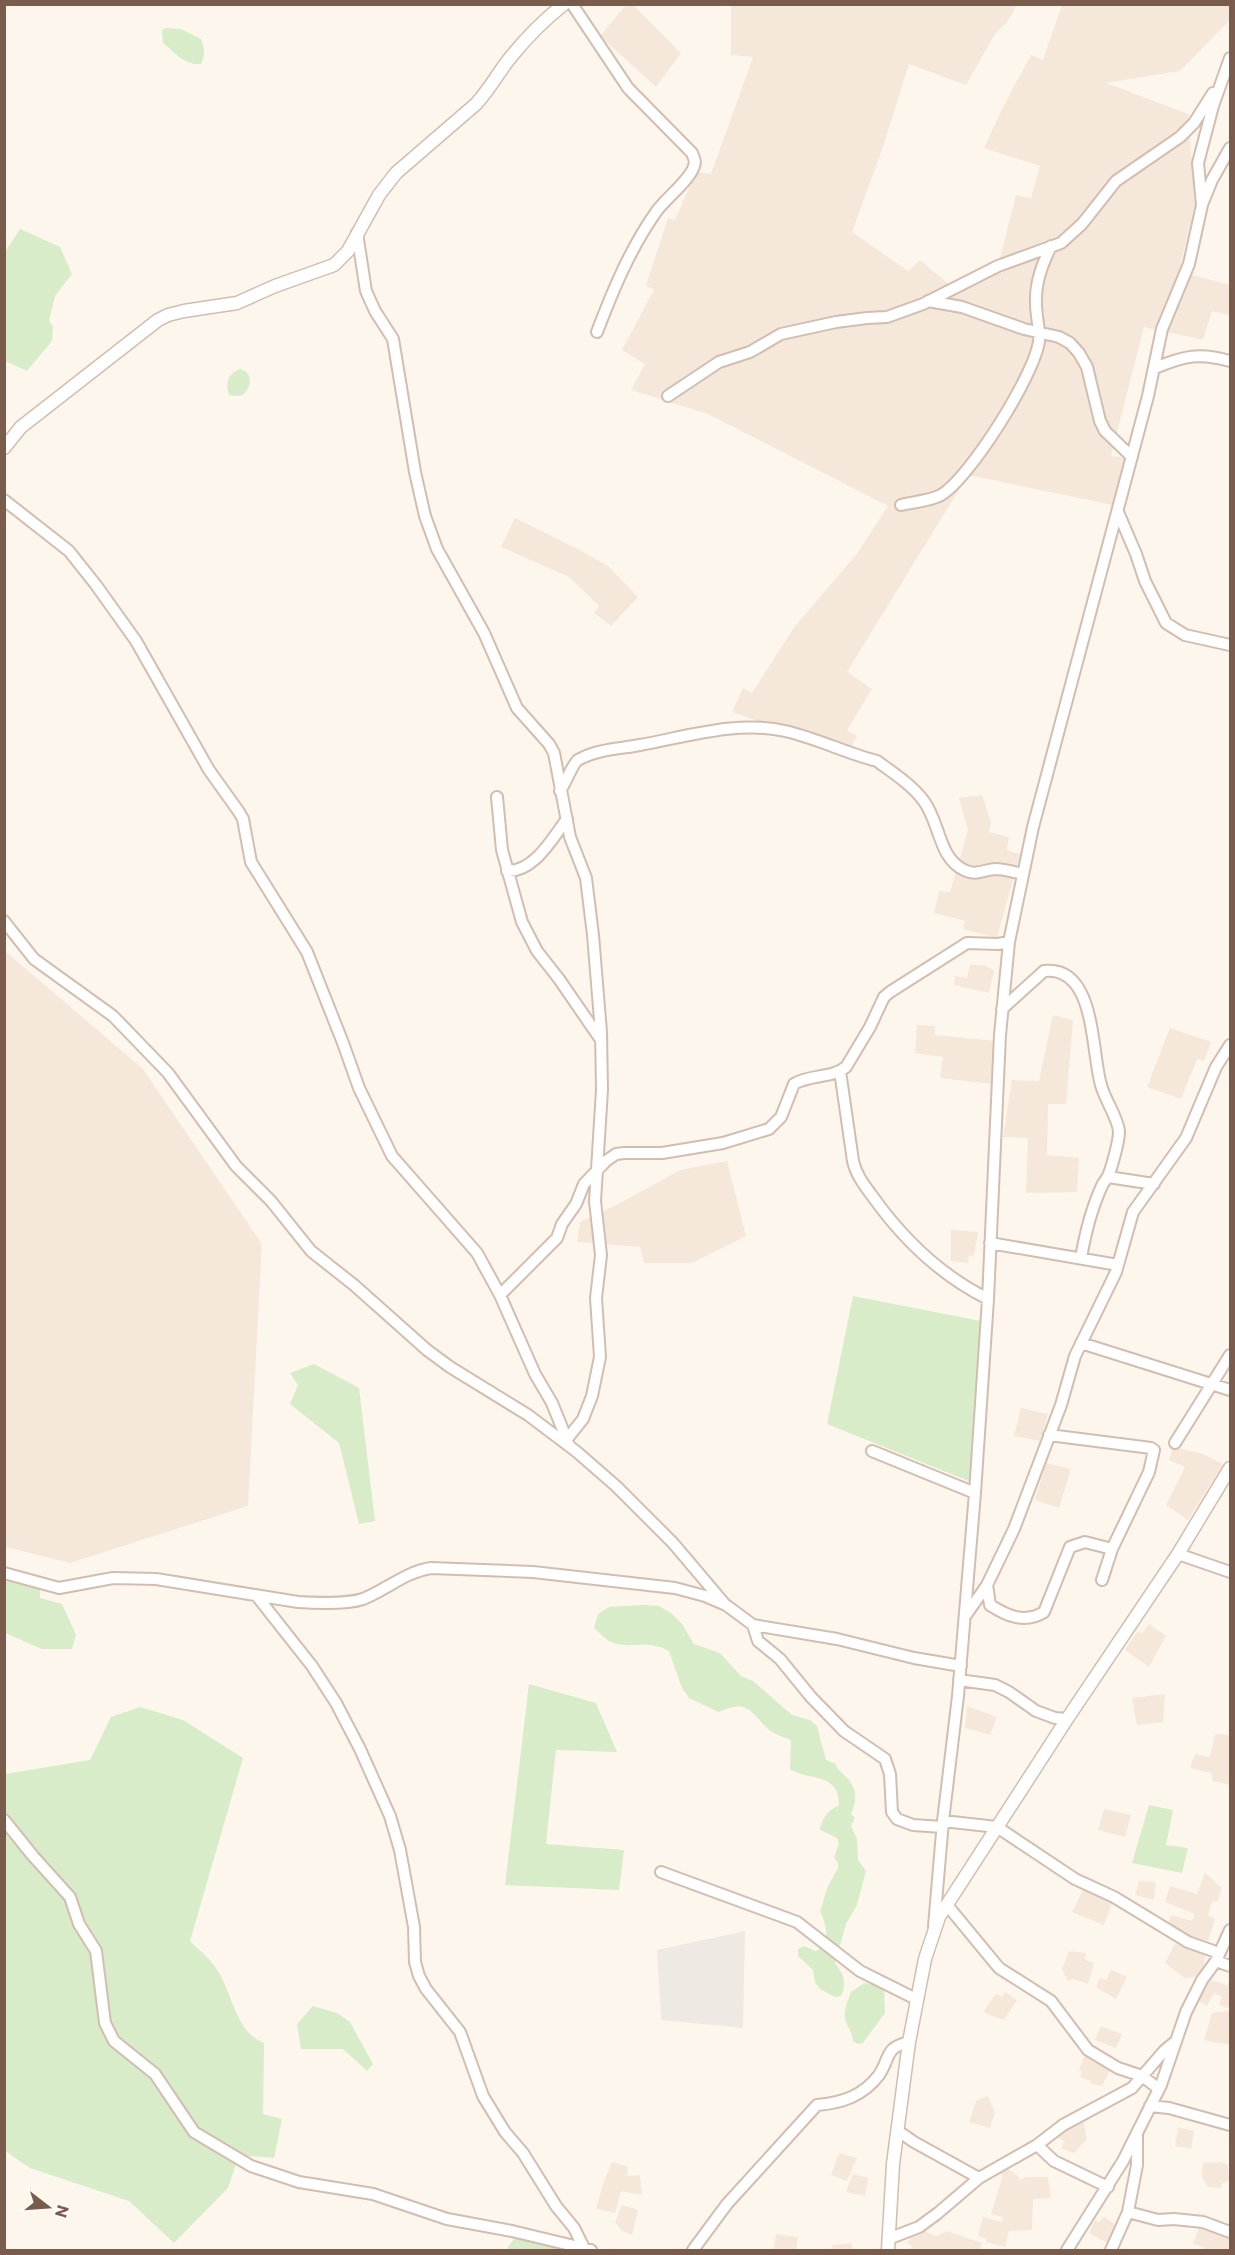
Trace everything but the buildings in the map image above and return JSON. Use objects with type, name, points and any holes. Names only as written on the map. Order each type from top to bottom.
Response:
[{"type":"street","points":[[4,448],[21,427],[158,320],[184,311],[237,303],[275,285],[323,270],[343,257],[378,195],[396,173],[476,104],[508,59],[564,4]]},
{"type":"street","points":[[572,4],[628,88],[692,153],[695,160],[692,172],[656,211],[635,245],[615,284],[597,332]]},
{"type":"street","points":[[1202,205],[1198,163],[1213,106],[1228,76],[1230,58]]},
{"type":"street","points":[[668,396],[719,362],[750,352],[781,334],[801,328],[857,319],[880,319],[928,301],[998,266],[1070,237],[1116,181],[1180,137],[1194,123],[1228,76]]},
{"type":"street","points":[[888,2244],[893,2164],[909,2042],[916,1999],[934,1932],[943,1824],[961,1666],[988,1299],[1002,1009],[1009,942],[1023,874],[1155,368],[1162,329],[1189,264],[1202,205],[1212,180],[1230,148]]},
{"type":"street","points":[[357,232],[366,291],[375,311],[393,339],[415,472],[425,516],[437,549],[484,633],[517,708],[549,744],[554,753],[570,837],[586,878],[601,1041],[602,1090],[595,1201],[602,1255],[596,1298],[600,1357],[592,1396],[583,1419],[568,1442]]},
{"type":"street","points":[[901,505],[942,495],[990,441],[1035,356],[1039,340],[1036,288],[1051,246]]},
{"type":"street","points":[[928,301],[962,307],[1059,337],[1070,343],[1079,352],[1087,367],[1100,421],[1105,431],[1132,456]]},
{"type":"street","points":[[1155,368],[1174,360],[1202,355],[1230,361]]},
{"type":"street","points":[[4,500],[69,551],[136,641],[209,770],[243,819],[251,862],[307,952],[359,1088],[392,1156],[477,1253],[500,1295],[535,1374],[552,1403],[568,1442]]},
{"type":"street","points":[[1118,512],[1145,581],[1166,623],[1185,635],[1230,645]]},
{"type":"street","points":[[560,791],[577,760],[603,750],[640,745],[698,732],[748,728],[784,731],[877,761],[887,768],[922,798],[954,864],[974,873],[998,869],[1023,874]]},
{"type":"street","points":[[497,797],[502,850],[522,922],[537,951],[601,1041]]},
{"type":"street","points":[[507,871],[519,872],[533,862],[567,819]]},
{"type":"street","points":[[4,921],[34,959],[113,1016],[168,1073],[236,1166],[271,1201],[311,1251],[354,1285],[427,1350],[568,1442],[673,1543],[726,1605],[753,1625],[837,1639],[914,1658],[961,1666]]},
{"type":"street","points":[[500,1295],[557,1238],[584,1184],[616,1154],[680,1151],[723,1143],[769,1129],[781,1117],[794,1084],[840,1071],[853,1057],[884,998],[890,992],[967,943],[1009,942]]},
{"type":"street","points":[[1002,1009],[1044,971],[1063,973],[1077,984],[1095,1042],[1101,1085],[1119,1131],[1108,1177],[1101,1186],[1087,1228],[1081,1258]]},
{"type":"street","points":[[965,1617],[987,1585],[1014,1529],[1061,1405],[1075,1356],[1114,1278],[1133,1212],[1186,1138],[1216,1066],[1230,1045]]},
{"type":"street","points":[[840,1071],[853,1161],[862,1183],[907,1240],[946,1272],[988,1299]]},
{"type":"street","points":[[1108,1177],[1154,1184]]},
{"type":"street","points":[[990,1243],[1118,1265]]},
{"type":"street","points":[[1081,1343],[1230,1390]]},
{"type":"street","points":[[1175,1443],[1230,1355]]},
{"type":"street","points":[[1049,1435],[1154,1450],[1149,1472],[1112,1549],[1102,1580]]},
{"type":"street","points":[[872,1451],[975,1493]]},
{"type":"street","points":[[934,1932],[947,1905],[1067,1719],[1178,1554],[1230,1468]]},
{"type":"street","points":[[987,1585],[990,1605],[1004,1614],[1021,1619],[1036,1617],[1044,1612],[1071,1547],[1085,1542],[1112,1549]]},
{"type":"street","points":[[1178,1554],[1230,1572]]},
{"type":"street","points":[[4,1573],[59,1588],[113,1578],[156,1579],[319,1603],[362,1599],[419,1570],[430,1568],[533,1572],[664,1587],[705,1596],[726,1605]]},
{"type":"street","points":[[256,1595],[312,1666],[336,1703],[360,1749],[390,1816],[400,1850],[414,1927],[415,1962],[419,1976],[426,1989],[460,2032],[483,2096],[504,2132],[523,2154],[587,2250]]},
{"type":"street","points":[[753,1625],[758,1641],[780,1659],[836,1724],[885,1759],[890,1774],[892,1812],[897,1819],[913,1825],[997,1827],[1075,1879],[1114,1897],[1230,1966]]},
{"type":"street","points":[[959,1680],[995,1685],[1036,1711],[1055,1718],[1067,1719]]},
{"type":"street","points":[[4,1820],[70,1897],[79,1924],[96,1951],[105,2023],[114,2041],[155,2074],[194,2132],[251,2166],[298,2182],[373,2194],[447,2219],[512,2231],[587,2250]]},
{"type":"street","points":[[661,1872],[797,1922],[860,1971],[916,1999]]},
{"type":"street","points":[[947,1905],[999,1968],[1051,2001],[1088,2050],[1109,2063],[1142,2076],[1159,2089]]},
{"type":"street","points":[[1067,2250],[1108,2187],[1159,2089],[1186,2012],[1230,1930]]},
{"type":"street","points":[[888,2244],[928,2221],[979,2178],[1037,2145],[1063,2125],[1132,2088],[1164,2051],[1176,2041]]},
{"type":"street","points":[[693,2250],[734,2196],[817,2105],[838,2103],[861,2093],[879,2074],[896,2045],[909,2042]]},
{"type":"street","points":[[1150,2106],[1169,2108],[1230,2125]]},
{"type":"street","points":[[898,2131],[979,2178]]},
{"type":"street","points":[[1111,2250],[1128,2212],[1137,2165],[1137,2132]]},
{"type":"street","points":[[1037,2145],[1053,2161],[1108,2187]]},
{"type":"street","points":[[1128,2212],[1158,2220],[1203,2222],[1230,2232]]},
{"type":"shaded area","points":[[626,5],[633,5],[681,53],[656,87],[600,36]]},
{"type":"shaded area","points":[[731,5],[1017,5],[1007,22],[995,34],[966,85],[909,64],[883,147],[852,232],[908,271],[920,260],[953,288],[998,266],[1016,195],[1031,198],[1040,166],[984,148],[1031,55],[1043,60],[1062,5],[1230,5],[1230,20],[1180,71],[1106,83],[1188,114],[1195,204],[1179,271],[1230,285],[1230,315],[1212,311],[1203,340],[1144,327],[1111,456],[1125,458],[1113,505],[968,475],[847,672],[872,689],[847,730],[857,736],[848,753],[732,712],[743,688],[752,693],[795,626],[856,555],[888,506],[708,414],[631,390],[645,364],[622,350],[654,290],[646,285],[668,218],[675,220],[696,172],[711,174],[753,57],[731,55]]},
{"type":"shaded area","points":[[515,518],[608,566],[638,597],[611,626],[594,613],[599,606],[569,577],[501,547]]},
{"type":"shaded area","points":[[982,795],[991,822],[989,832],[1009,837],[1007,850],[1020,854],[997,938],[963,929],[965,921],[934,913],[939,891],[950,892],[968,830],[959,798]]},
{"type":"shaded area","points":[[5,951],[143,1069],[262,1244],[248,1506],[70,1563],[5,1547]]},
{"type":"shaded area","points":[[970,965],[984,965],[994,970],[989,993],[954,985],[955,976],[967,978]]},
{"type":"shaded area","points":[[1053,1015],[1073,1020],[1066,1104],[1048,1104],[1047,1155],[1079,1158],[1077,1192],[1026,1193],[1028,1138],[1003,1137],[1012,1080],[1039,1081]]},
{"type":"shaded area","points":[[917,1025],[935,1026],[935,1035],[996,1041],[994,1084],[940,1078],[943,1057],[915,1053]]},
{"type":"shaded area","points":[[1170,1028],[1211,1042],[1204,1061],[1197,1059],[1181,1099],[1147,1087]]},
{"type":"shaded area","points":[[727,1161],[746,1236],[692,1263],[644,1263],[640,1247],[577,1242],[580,1222],[680,1170]]},
{"type":"shaded area","points":[[951,1230],[978,1232],[974,1256],[969,1255],[968,1263],[951,1261]]},
{"type":"shaded area","points":[[1021,1408],[1048,1414],[1040,1441],[1014,1436]]},
{"type":"shaded area","points":[[1173,1447],[1203,1454],[1223,1464],[1188,1520],[1166,1505],[1185,1467],[1169,1460]]},
{"type":"shaded area","points":[[1046,1463],[1071,1469],[1059,1508],[1035,1500]]},
{"type":"shaded area","points":[[1149,1624],[1166,1636],[1149,1667],[1125,1650],[1137,1632],[1142,1633]]},
{"type":"shaded area","points":[[1165,1694],[1163,1722],[1137,1725],[1132,1698]]},
{"type":"shaded area","points":[[967,1706],[997,1717],[990,1735],[965,1728]]},
{"type":"shaded area","points":[[1215,1734],[1230,1735],[1230,1785],[1212,1781],[1212,1773],[1190,1768],[1195,1754],[1210,1757]]},
{"type":"shaded area","points":[[1104,1809],[1131,1815],[1125,1837],[1098,1830]]},
{"type":"shaded area","points":[[1205,1873],[1222,1888],[1217,1902],[1212,1901],[1208,1915],[1215,1919],[1208,1941],[1201,1939],[1199,1944],[1191,1942],[1192,1937],[1167,1927],[1171,1915],[1192,1921],[1195,1914],[1165,1902],[1170,1886],[1197,1894]]},
{"type":"shaded area","points":[[1139,1881],[1156,1882],[1154,1900],[1135,1895]]},
{"type":"shaded area","points":[[1083,1890],[1113,1901],[1104,1925],[1072,1912]]},
{"type":"shaded area","points":[[745,1931],[743,2028],[661,2020],[657,1950]]},
{"type":"shaded area","points":[[1175,1944],[1207,1950],[1201,1976],[1185,1978],[1165,1963]]},
{"type":"shaded area","points":[[1069,1951],[1086,1953],[1085,1960],[1094,1963],[1088,1984],[1072,1979],[1068,1981],[1062,1969]]},
{"type":"shaded area","points":[[1111,1970],[1127,1977],[1116,1999],[1096,1987],[1100,1978],[1106,1980]]},
{"type":"shaded area","points":[[1230,1977],[1230,2006],[1228,2008],[1219,2005],[1222,1997],[1214,1993],[1207,2006],[1199,2001],[1207,1981],[1219,1982],[1227,1986]]},
{"type":"shaded area","points":[[1005,1992],[1017,2000],[1004,2020],[984,2011],[993,1997],[997,1994],[1002,1997]]},
{"type":"shaded area","points":[[1230,2011],[1230,2045],[1204,2040],[1212,2013]]},
{"type":"shaded area","points":[[1101,2026],[1122,2034],[1116,2048],[1095,2040]]},
{"type":"shaded area","points":[[1085,2054],[1111,2068],[1102,2086],[1091,2084],[1091,2081],[1080,2077],[1082,2071],[1079,2070]]},
{"type":"shaded area","points":[[988,2096],[995,2113],[990,2128],[969,2122],[976,2101]]},
{"type":"shaded area","points":[[1082,2116],[1087,2139],[1074,2153],[1061,2148],[1065,2142],[1054,2135]]},
{"type":"shaded area","points":[[1178,2127],[1194,2131],[1191,2149],[1175,2146]]},
{"type":"shaded area","points":[[839,2153],[857,2158],[847,2181],[831,2175]]},
{"type":"shaded area","points":[[612,2162],[628,2167],[627,2176],[640,2175],[642,2195],[621,2191],[615,2213],[596,2209]]},
{"type":"shaded area","points":[[1221,2162],[1228,2165],[1229,2181],[1222,2183],[1221,2188],[1208,2187],[1202,2177],[1203,2163]]},
{"type":"shaded area","points":[[1007,2168],[1020,2180],[1026,2177],[1048,2177],[1051,2198],[1033,2199],[1032,2230],[1009,2231],[1005,2247],[986,2242],[987,2239],[978,2236],[983,2217],[1002,2222],[1003,2217],[991,2214],[1002,2178],[1001,2173]]},
{"type":"shaded area","points":[[853,2174],[868,2178],[865,2196],[846,2192]]},
{"type":"shaded area","points":[[622,2205],[638,2210],[632,2235],[622,2231],[615,2222]]},
{"type":"shaded area","points":[[1104,2217],[1114,2223],[1115,2229],[1110,2242],[1105,2242],[1089,2233],[1095,2220],[1099,2222]]},
{"type":"shaded area","points":[[1200,2224],[1230,2234],[1230,2250],[1204,2250],[1204,2247],[1193,2244]]},
{"type":"shaded area","points":[[922,2230],[936,2236],[947,2231],[982,2243],[980,2250],[910,2250],[912,2245],[907,2244],[911,2236],[915,2237]]},
{"type":"shaded area","points":[[776,2234],[798,2237],[796,2250],[774,2250]]},
{"type":"shaded area","points":[[852,2243],[853,2250],[832,2250],[832,2245]]},
{"type":"green space","points":[[181,29],[201,39],[204,52],[201,64],[189,63],[163,43],[162,30]]},
{"type":"green space","points":[[20,229],[60,247],[72,274],[55,296],[49,321],[53,326],[52,341],[27,371],[5,361],[5,252]]},
{"type":"green space","points":[[240,369],[249,376],[248,388],[243,395],[229,395],[228,379]]},
{"type":"green space","points":[[853,1296],[986,1322],[976,1484],[827,1424]]},
{"type":"green space","points":[[314,1364],[359,1388],[375,1521],[359,1524],[339,1443],[290,1404],[298,1385],[290,1373]]},
{"type":"green space","points":[[4,1579],[40,1589],[40,1598],[62,1604],[76,1635],[72,1649],[42,1649],[5,1633]]},
{"type":"green space","points":[[659,1606],[671,1613],[682,1624],[694,1644],[720,1653],[741,1676],[753,1681],[792,1715],[810,1720],[817,1726],[826,1760],[836,1764],[852,1784],[855,1797],[851,1814],[855,1818],[851,1826],[857,1839],[858,1860],[866,1871],[857,1905],[846,1924],[835,1963],[844,1979],[841,1996],[835,1997],[820,1989],[815,1982],[813,1970],[798,1956],[798,1949],[804,1946],[816,1951],[826,1938],[826,1927],[820,1911],[828,1886],[838,1868],[838,1863],[834,1858],[839,1843],[837,1838],[820,1830],[826,1815],[839,1806],[838,1795],[834,1787],[822,1779],[790,1769],[791,1740],[772,1732],[746,1708],[735,1707],[718,1712],[689,1698],[682,1688],[669,1651],[653,1645],[616,1644],[607,1640],[594,1628],[598,1614],[609,1607]]},
{"type":"green space","points":[[529,1684],[596,1703],[617,1752],[556,1750],[546,1844],[624,1850],[619,1890],[505,1885]]},
{"type":"green space","points":[[140,1707],[183,1720],[243,1758],[190,1941],[216,1968],[247,2031],[264,2043],[263,2114],[282,2119],[274,2158],[239,2155],[228,2188],[174,2243],[129,2201],[30,2168],[5,2151],[5,1774],[90,1760],[111,1717]]},
{"type":"green space","points":[[1149,1805],[1173,1810],[1166,1845],[1188,1848],[1182,1873],[1132,1863]]},
{"type":"green space","points":[[864,1983],[884,1986],[885,2013],[863,2043],[858,2044],[853,2041],[845,2018],[845,2011],[851,1992]]},
{"type":"green space","points":[[313,2006],[337,2013],[350,2022],[373,2064],[367,2071],[343,2049],[301,2049],[297,2024]]},
{"type":"green space","points":[[518,2233],[585,2250],[506,2250]]}]
